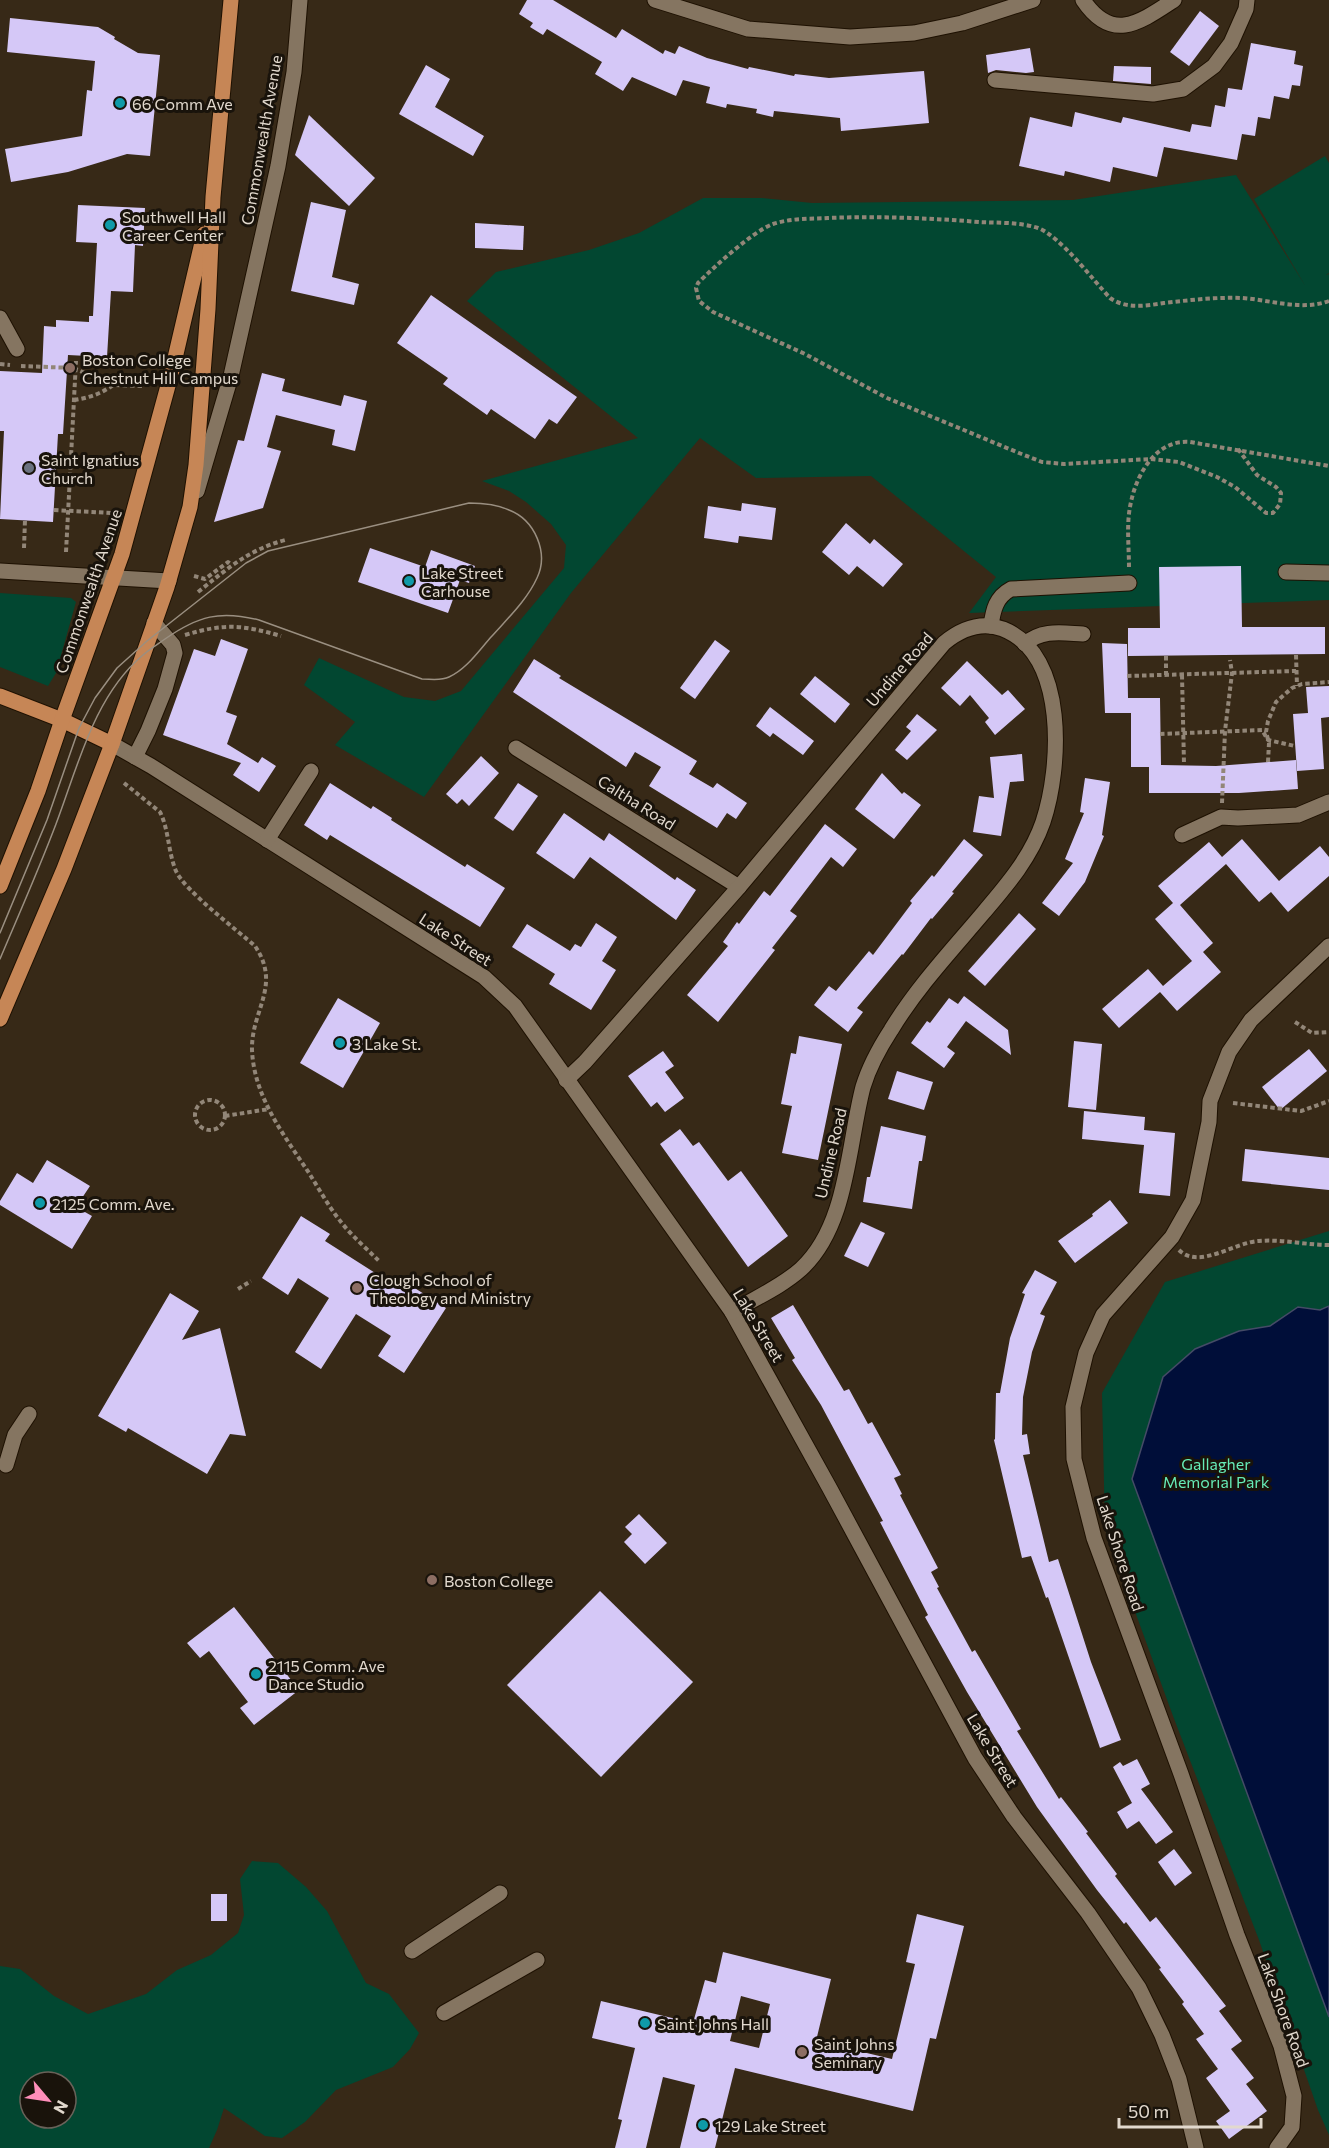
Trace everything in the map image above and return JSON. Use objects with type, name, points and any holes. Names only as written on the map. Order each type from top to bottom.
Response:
[{"type":"main road","name":"Commonwealth Avenue","points":[[0,1019],[64,869],[112,744],[169,581],[185,528],[196,465],[208,309],[213,197],[231,0]]},
{"type":"main road","name":"Commonwealth Avenue","points":[[0,886],[38,790],[115,578],[154,441],[213,197]]},
{"type":"main road","name":"Lake Street","points":[[0,696],[62,720],[112,744]]},
{"type":"street","name":"Commonwealth Avenue","points":[[185,528],[231,376],[275,177],[294,72],[300,0]]},
{"type":"street","points":[[655,0],[748,29],[850,37],[914,33],[962,23],[1033,0]]},
{"type":"street","points":[[1083,0],[1092,14],[1105,23],[1124,26],[1150,16],[1174,0]]},
{"type":"street","points":[[995,80],[1152,94],[1183,89],[1214,66],[1231,44],[1246,9],[1247,0]]},
{"type":"street","points":[[0,318],[17,349]]},
{"type":"street","points":[[0,571],[169,581]]},
{"type":"street","points":[[1286,572],[1329,573]]},
{"type":"street","points":[[991,626],[995,605],[1002,595],[1011,589],[1129,583]]},
{"type":"street","points":[[135,757],[165,689],[175,653],[173,645],[154,623]]},
{"type":"street","name":"Undine Road","points":[[566,1080],[585,1062],[739,886],[944,643],[963,630],[991,626],[1012,634],[1025,644],[1038,662],[1046,681],[1056,730],[1053,783],[1037,837],[1017,872],[926,981],[891,1028],[877,1054],[864,1085],[835,1214],[817,1251],[803,1268],[787,1281],[732,1312]]},
{"type":"street","points":[[1025,644],[1045,633],[1083,634]]},
{"type":"street","name":"Lake Street","points":[[112,744],[484,977],[514,1006],[732,1312],[830,1487],[975,1758],[1014,1817],[1088,1913],[1139,1988],[1162,2035],[1179,2079],[1196,2148]]},
{"type":"street","name":"Caltha Road","points":[[516,748],[739,886]]},
{"type":"street","points":[[267,840],[311,771]]},
{"type":"street","points":[[1182,835],[1221,817],[1298,815],[1329,802]]},
{"type":"street","name":"Lake Shore Road","points":[[1278,2148],[1292,2127],[1294,2096],[1281,2046],[1237,1935],[1181,1774],[1094,1538],[1074,1459],[1073,1407],[1090,1343],[1103,1315],[1169,1241],[1194,1198],[1209,1122],[1210,1101],[1229,1052],[1251,1020],[1329,946]]},
{"type":"street","points":[[6,1466],[15,1435],[29,1414]]},
{"type":"street","points":[[412,1951],[500,1893]]},
{"type":"street","points":[[444,2013],[537,1960]]},
{"type":"path","points":[[1238,449],[1257,475],[1281,493],[1280,504],[1273,513],[1266,513],[1235,487],[1200,469],[1179,462],[1151,459],[1064,464],[1042,462],[1018,453],[887,398],[812,357],[713,312],[699,301],[696,288],[698,283],[758,233],[781,221],[845,217],[896,218],[999,223],[1038,228],[1066,250],[1110,298],[1126,305],[1206,298],[1244,298],[1314,305],[1329,302]]},
{"type":"path","points":[[66,552],[76,361]]},
{"type":"path","points":[[0,364],[75,369],[114,385],[142,386]]},
{"type":"path","points":[[74,400],[104,392],[114,385]]},
{"type":"path","points":[[1129,583],[1131,501],[1144,468],[1166,446],[1182,441],[1329,466]]},
{"type":"path","points":[[54,510],[111,513]]},
{"type":"path","points":[[24,548],[25,520]]},
{"type":"path","points":[[198,592],[257,549],[285,540]]},
{"type":"path","points":[[194,576],[205,579],[228,562],[232,565]]},
{"type":"path","points":[[180,637],[230,626],[247,627],[281,636]]},
{"type":"path","points":[[1296,655],[1297,686]]},
{"type":"path","points":[[1166,656],[1166,675]]},
{"type":"path","points":[[1221,817],[1225,731],[1232,673],[1230,660]]},
{"type":"path","points":[[1127,676],[1296,671]]},
{"type":"path","points":[[1182,675],[1184,764]]},
{"type":"path","points":[[1268,762],[1266,732],[1271,710],[1285,693],[1297,686],[1329,682]]},
{"type":"path","points":[[1160,734],[1262,730],[1268,740],[1295,746]]},
{"type":"path","points":[[124,783],[160,812],[164,818],[171,858],[186,886],[255,945],[264,961],[268,982],[252,1049],[260,1092],[277,1124],[341,1223],[379,1262]]},
{"type":"path","points":[[1295,1022],[1312,1033],[1329,1033]]},
{"type":"path","points":[[205,1100],[215,1100],[223,1107],[225,1116],[223,1123],[210,1130],[197,1124],[194,1114],[197,1105],[205,1100]]},
{"type":"path","points":[[1233,1103],[1301,1111],[1329,1101]]},
{"type":"path","points":[[225,1116],[269,1109]]},
{"type":"path","points":[[1169,1241],[1183,1254],[1194,1258],[1230,1250],[1256,1241],[1329,1245]]},
{"type":"path","points":[[238,1289],[251,1281]]},
{"type":"green space","points":[[1325,156],[1329,163],[1329,273],[1326,275],[1329,274],[1329,600],[969,613],[996,577],[871,476],[756,478],[700,438],[571,593],[424,797],[335,745],[355,722],[304,685],[319,658],[404,697],[435,701],[461,691],[564,568],[566,545],[551,524],[526,502],[509,491],[482,481],[638,438],[467,301],[496,272],[589,250],[639,233],[703,198],[762,198],[812,203],[1073,200],[1236,175],[1306,287],[1254,199]]},
{"type":"green space","points":[[0,593],[71,598],[76,602],[56,673],[48,686],[0,667]]},
{"type":"green space","name":"Gallagher Memorial Park","points":[[1329,1231],[1329,2135],[1318,2110],[1259,1940],[1173,1716],[1105,1529],[1102,1393],[1165,1282]]},
{"type":"green space","points":[[252,1861],[278,1863],[306,1887],[327,1911],[366,1983],[389,1994],[419,2033],[410,2049],[393,2067],[336,2090],[305,2122],[282,2138],[265,2136],[224,2108],[209,2148],[0,2148],[0,1966],[20,1969],[54,1996],[88,2014],[146,1994],[177,1970],[211,1955],[238,1933],[244,1915],[240,1879]]},
{"type":"water","name":"Gallagher Memorial Park","points":[[1329,1306],[1329,2017],[1132,1479],[1163,1377],[1195,1349],[1239,1331],[1270,1326],[1298,1307],[1320,1310]]},
{"type":"building","points":[[527,0],[553,0],[616,38],[622,29],[663,54],[665,50],[675,54],[679,46],[707,58],[748,69],[749,67],[794,76],[795,74],[829,78],[924,71],[929,123],[841,131],[840,118],[774,111],[773,117],[756,113],[757,109],[727,104],[726,108],[706,103],[710,87],[683,80],[676,96],[632,77],[623,91],[595,74],[602,62],[547,29],[543,35],[530,27],[533,23],[519,14]]},
{"type":"building","points":[[1200,11],[1219,26],[1189,66],[1170,52]]},
{"type":"building","name":"66 Comm Ave","points":[[10,18],[98,27],[138,53],[160,55],[150,156],[127,154],[68,172],[11,182],[5,149],[82,136],[87,90],[92,91],[95,61],[7,52]]},
{"type":"building","points":[[1251,43],[1296,51],[1294,64],[1303,66],[1300,86],[1292,85],[1289,99],[1274,96],[1270,119],[1258,117],[1255,136],[1242,134],[1237,160],[1164,147],[1157,177],[1113,167],[1110,182],[1065,171],[1064,176],[1019,166],[1030,117],[1072,127],[1075,112],[1121,123],[1123,117],[1190,132],[1192,124],[1211,127],[1215,105],[1225,107],[1228,88],[1242,90]]},
{"type":"building","points":[[1030,48],[1034,72],[996,70],[988,73],[986,55]]},
{"type":"building","points":[[426,65],[450,79],[435,107],[484,136],[473,156],[399,114]]},
{"type":"building","points":[[1114,66],[1151,67],[1151,84],[1113,81]]},
{"type":"building","points":[[309,115],[375,178],[349,206],[295,155]]},
{"type":"building","points":[[311,202],[346,210],[332,277],[359,284],[354,305],[291,291]]},
{"type":"building","points":[[78,205],[145,208],[143,246],[135,245],[133,292],[111,291],[107,357],[68,355],[63,434],[58,434],[53,522],[0,519],[4,431],[0,431],[0,371],[42,373],[44,326],[56,327],[56,320],[89,322],[89,316],[93,316],[97,243],[76,242]]},
{"type":"building","points":[[475,223],[524,226],[523,250],[475,248]]},
{"type":"building","points":[[431,295],[577,397],[557,424],[549,419],[535,439],[491,409],[487,415],[443,384],[448,378],[397,343]]},
{"type":"building","points":[[262,373],[285,379],[282,391],[341,406],[344,395],[367,401],[355,451],[332,445],[335,430],[276,415],[267,447],[281,451],[263,508],[214,522],[238,440],[244,441]]},
{"type":"building","points":[[742,503],[776,508],[772,540],[739,536],[738,543],[704,538],[708,506],[741,511]]},
{"type":"building","points":[[846,523],[870,544],[874,539],[903,564],[883,587],[857,566],[849,575],[822,552]]},
{"type":"building","name":"Lake Street Carhouse","points":[[370,548],[425,567],[431,550],[475,566],[469,583],[460,580],[448,613],[358,582]]},
{"type":"building","points":[[1241,566],[1242,627],[1325,627],[1325,654],[1128,656],[1128,628],[1160,628],[1159,567]]},
{"type":"building","points":[[221,639],[248,649],[226,712],[237,716],[227,744],[258,763],[262,757],[276,766],[259,792],[233,775],[241,763],[163,735],[194,649],[215,656]]},
{"type":"building","points":[[715,640],[730,651],[695,699],[680,688]]},
{"type":"building","points":[[1102,643],[1127,644],[1128,698],[1160,698],[1161,765],[1216,766],[1296,760],[1298,789],[1239,793],[1149,793],[1149,767],[1131,767],[1131,713],[1105,713]]},
{"type":"building","points":[[534,659],[561,676],[559,678],[697,761],[689,774],[713,788],[717,783],[747,803],[736,819],[727,813],[717,828],[649,786],[661,767],[635,752],[626,767],[513,692]]},
{"type":"building","points":[[967,661],[1002,695],[1008,690],[1025,709],[995,735],[985,722],[989,718],[970,695],[960,706],[941,688]]},
{"type":"building","points":[[815,676],[850,704],[835,723],[800,694]]},
{"type":"building","points":[[1329,686],[1329,717],[1321,718],[1324,769],[1297,771],[1293,714],[1308,713],[1306,687]]},
{"type":"building","points":[[770,707],[814,741],[803,755],[773,733],[770,737],[756,726]]},
{"type":"building","points":[[917,714],[937,730],[907,760],[895,750],[911,731],[906,727]]},
{"type":"building","points":[[1022,754],[1024,781],[1010,782],[1001,836],[973,832],[979,796],[994,798],[990,757]]},
{"type":"building","points":[[481,756],[499,773],[469,806],[462,799],[457,804],[446,794]]},
{"type":"building","points":[[882,773],[902,794],[904,792],[921,805],[894,839],[855,809]]},
{"type":"building","points":[[1085,778],[1110,782],[1102,835],[1104,836],[1085,882],[1059,916],[1042,903],[1073,863],[1065,859],[1084,813],[1080,812]]},
{"type":"building","points":[[330,783],[371,809],[373,806],[465,867],[467,864],[505,888],[480,927],[330,835],[327,840],[304,825]]},
{"type":"building","points":[[518,783],[538,796],[513,831],[494,818]]},
{"type":"building","points":[[564,813],[604,841],[609,833],[675,880],[677,877],[696,890],[676,920],[590,857],[574,879],[536,853]]},
{"type":"building","points":[[825,824],[857,849],[843,867],[831,857],[790,911],[797,916],[772,948],[775,950],[718,1022],[687,995],[728,946],[723,942],[737,922],[739,924],[764,891],[770,896]]},
{"type":"building","points":[[964,839],[983,855],[903,955],[857,1008],[863,1012],[848,1032],[814,1005],[829,986],[836,991],[869,951],[873,955],[912,903],[910,901],[932,875],[934,877]]},
{"type":"building","points":[[1242,839],[1279,881],[1320,846],[1329,857],[1329,876],[1288,912],[1271,892],[1259,902],[1226,864],[1180,905],[1213,943],[1203,952],[1221,972],[1177,1011],[1160,992],[1119,1028],[1102,1009],[1148,969],[1163,986],[1192,961],[1155,919],[1173,903],[1158,886],[1209,842],[1222,857]]},
{"type":"building","points":[[1019,913],[1036,929],[985,986],[968,971]]},
{"type":"building","points":[[596,923],[617,937],[602,961],[616,970],[591,1010],[549,984],[555,974],[512,947],[527,924],[570,951],[575,944],[581,947]]},
{"type":"building","points":[[964,996],[1008,1030],[1011,1055],[966,1021],[947,1047],[955,1053],[944,1068],[911,1043],[927,1021],[930,1023],[949,998],[958,1004]]},
{"type":"building","name":"3 Lake St.","points":[[338,998],[380,1023],[343,1088],[300,1063]]},
{"type":"building","points":[[799,1036],[842,1044],[818,1160],[782,1153],[792,1106],[781,1104],[791,1053],[796,1054]]},
{"type":"building","points":[[1074,1041],[1102,1044],[1096,1110],[1068,1107]]},
{"type":"building","points":[[1309,1049],[1327,1071],[1280,1110],[1262,1087]]},
{"type":"building","points":[[663,1051],[674,1066],[665,1072],[684,1098],[665,1112],[657,1102],[651,1107],[628,1076]]},
{"type":"building","points":[[897,1071],[933,1082],[924,1110],[888,1099]]},
{"type":"building","points":[[1084,1111],[1145,1117],[1144,1130],[1175,1133],[1170,1196],[1139,1193],[1144,1145],[1082,1139]]},
{"type":"building","points":[[881,1126],[926,1136],[922,1161],[919,1161],[912,1209],[863,1202],[867,1177],[870,1177]]},
{"type":"building","points":[[680,1129],[693,1146],[699,1142],[728,1181],[741,1171],[788,1236],[748,1267],[660,1144]]},
{"type":"building","points":[[1245,1149],[1329,1158],[1329,1190],[1242,1181]]},
{"type":"building","name":"2125 Comm. Ave.","points":[[47,1160],[90,1186],[76,1207],[92,1216],[72,1249],[0,1205],[0,1201],[17,1173],[33,1183]]},
{"type":"building","points":[[1110,1200],[1128,1223],[1075,1263],[1058,1241],[1093,1216],[1092,1214]]},
{"type":"building","points":[[301,1216],[330,1234],[325,1241],[405,1292],[410,1285],[446,1308],[404,1373],[378,1356],[391,1336],[356,1314],[321,1369],[295,1352],[329,1298],[298,1278],[288,1295],[262,1278]]},
{"type":"building","points":[[861,1222],[885,1233],[868,1267],[844,1256]]},
{"type":"building","points":[[1035,1270],[1057,1282],[1040,1314],[1045,1316],[1032,1352],[1023,1397],[1022,1435],[1027,1434],[1030,1454],[1023,1455],[1049,1562],[1058,1559],[1091,1662],[1121,1740],[1100,1748],[1048,1597],[1046,1598],[1031,1556],[1022,1558],[994,1440],[996,1393],[1000,1393],[1010,1338],[1025,1294],[1022,1293]]},
{"type":"building","points":[[170,1293],[199,1311],[182,1340],[220,1328],[246,1436],[230,1434],[207,1474],[128,1428],[126,1432],[98,1416]]},
{"type":"building","points":[[793,1305],[844,1391],[849,1389],[868,1424],[872,1422],[901,1475],[894,1478],[902,1494],[900,1495],[938,1568],[931,1572],[939,1587],[937,1588],[972,1652],[975,1650],[1021,1729],[1017,1731],[1059,1799],[1061,1797],[1088,1832],[1086,1833],[1117,1874],[1115,1876],[1150,1922],[1156,1917],[1226,2006],[1219,2011],[1242,2041],[1231,2049],[1254,2078],[1246,2084],[1267,2111],[1229,2139],[1216,2121],[1230,2111],[1206,2078],[1218,2069],[1196,2039],[1204,2034],[1159,1969],[1161,1968],[1126,1922],[1124,1924],[1097,1890],[1037,1807],[967,1692],[925,1617],[928,1615],[880,1522],[883,1521],[821,1405],[792,1360],[795,1358],[771,1318]]},
{"type":"building","points":[[639,1514],[667,1543],[645,1564],[624,1542],[632,1534],[625,1527]]},
{"type":"building","points":[[600,1591],[693,1682],[601,1777],[507,1685]]},
{"type":"building","name":"2115 Comm. Ave Dance Studio","points":[[234,1607],[299,1690],[254,1725],[240,1708],[248,1702],[209,1651],[200,1658],[187,1643]]},
{"type":"building","points":[[1137,1759],[1150,1784],[1141,1789],[1173,1832],[1156,1844],[1139,1821],[1127,1829],[1117,1812],[1132,1803],[1113,1767],[1120,1762],[1123,1766]]},
{"type":"building","points":[[1174,1849],[1192,1873],[1175,1886],[1158,1862]]},
{"type":"building","points":[[211,1894],[227,1894],[227,1921],[211,1921]]},
{"type":"building","name":"Saint Johns Hall","points":[[917,1914],[964,1926],[936,2039],[930,2038],[913,2111],[735,2068],[715,2148],[680,2148],[695,2085],[663,2077],[646,2148],[615,2148],[622,2120],[618,2119],[635,2048],[592,2038],[601,2001],[693,2023],[705,1980],[716,1983],[723,1952],[831,1979],[816,2041],[892,2059],[915,1964],[906,1962]],"holes":[[[741,1996],[770,2004],[759,2048],[730,2041]]]},
{"type":"tram line","points":[[0,933],[47,820],[79,728],[95,698],[117,668],[147,641],[246,563],[268,551],[469,503],[489,504],[504,508],[526,521],[537,538],[540,548],[540,568],[533,586],[473,658],[462,669],[446,678],[422,679],[245,617],[221,616],[199,620],[177,631],[146,653],[126,672],[112,691],[89,733],[43,858],[0,959]]},
{"type":"place","name":"66 Comm Ave","points":[[120,103]]},
{"type":"place","name":"Southwell Hall Career Center","points":[[110,225]]},
{"type":"place","name":"Boston College Chestnut Hill Campus","points":[[70,368]]},
{"type":"place","name":"Saint Ignatius Church","points":[[29,468]]},
{"type":"place","name":"Lake Street Carhouse","points":[[409,581]]},
{"type":"place","name":"3 Lake St.","points":[[340,1043]]},
{"type":"place","name":"2125 Comm. Ave.","points":[[40,1203]]},
{"type":"place","name":"Clough School of Theology and Ministry","points":[[357,1288]]},
{"type":"place","name":"Boston College","points":[[432,1580]]},
{"type":"place","name":"2115 Comm. Ave Dance Studio","points":[[256,1674]]},
{"type":"place","name":"Saint Johns Hall","points":[[645,2023]]},
{"type":"place","name":"Saint Johns Seminary","points":[[802,2052]]},
{"type":"place","name":"129 Lake Street","points":[[703,2125]]}]
